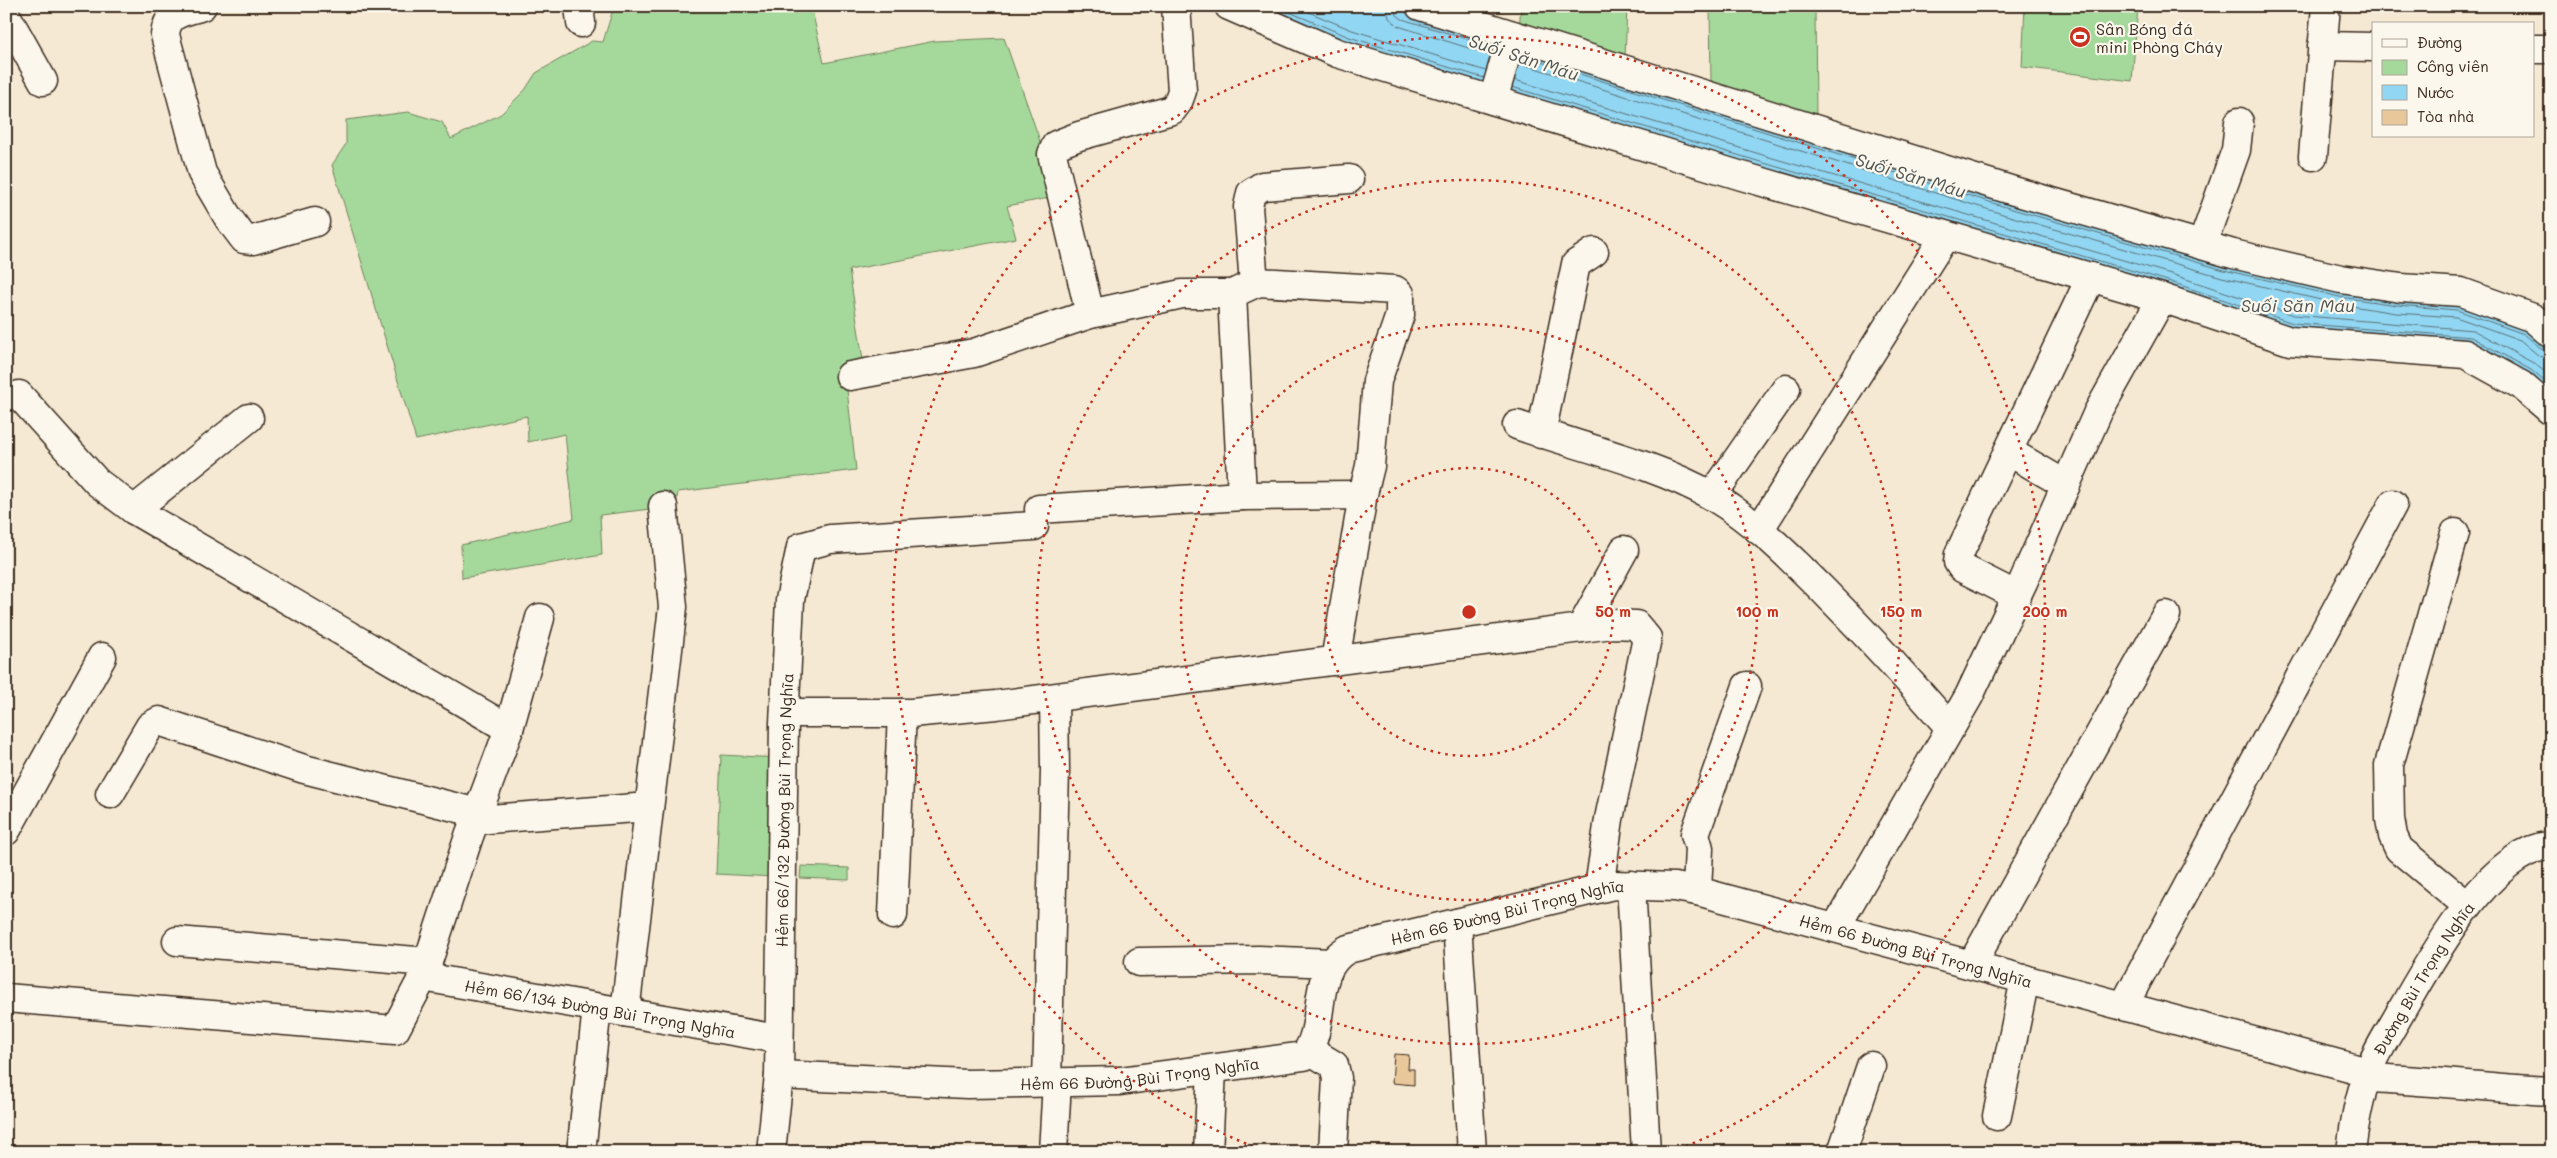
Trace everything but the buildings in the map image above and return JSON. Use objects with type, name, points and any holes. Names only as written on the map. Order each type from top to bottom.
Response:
[{"type":"street","points":[[202,6],[170,17],[166,24],[164,35],[202,173],[229,219],[244,239],[253,240],[315,222]]},
{"type":"street","points":[[1090,314],[1052,154],[1056,146],[1079,136],[1172,110],[1178,102],[1182,91],[1176,6]]},
{"type":"street","points":[[1229,6],[1337,53],[1945,236],[2162,298],[2290,341],[2465,354],[2521,385],[2551,411]]},
{"type":"street","points":[[1420,6],[2014,191],[2202,245],[2341,279],[2401,288],[2461,292],[2533,318],[2551,334]]},
{"type":"street","points":[[2313,156],[2326,6]]},
{"type":"street","points":[[6,15],[43,81]]},
{"type":"street","points":[[1492,100],[1512,35]]},
{"type":"street","points":[[2322,46],[2372,47]]},
{"type":"street","points":[[2534,49],[2551,49]]},
{"type":"street","points":[[2202,245],[2236,150],[2239,122]]},
{"type":"street","points":[[1349,179],[1262,186],[1252,193],[1248,207],[1243,289],[1242,496],[1360,495],[1362,498]]},
{"type":"street","points":[[1759,530],[1945,236]]},
{"type":"street","points":[[1594,252],[1576,264],[1529,429],[1680,480],[1712,496],[1742,515],[1801,568],[1884,652],[1950,728]]},
{"type":"street","points":[[2017,596],[1962,568],[1958,562],[1959,554],[2090,277]]},
{"type":"street","points":[[850,376],[974,353],[1090,314],[1182,294],[1243,289],[1258,282],[1395,290],[1400,294],[1400,315],[1377,381],[1370,466],[1362,498],[1334,661]]},
{"type":"street","points":[[1836,927],[1969,696],[2017,596],[2098,412],[2162,298]]},
{"type":"street","points":[[1712,496],[1786,389]]},
{"type":"street","points":[[19,395],[97,482],[134,510],[509,729]]},
{"type":"street","points":[[134,510],[249,418]]},
{"type":"street","points":[[2008,451],[2066,485]]},
{"type":"street","name":"Hẻm 66/132 Đường Bùi Trọng Nghĩa","points":[[779,1075],[778,1039],[785,713],[790,600],[801,547],[830,539],[1242,496]]},
{"type":"street","points":[[2124,1005],[2393,504]]},
{"type":"street","points":[[625,1012],[673,606],[664,506]]},
{"type":"street","points":[[2455,532],[2389,765],[2390,819],[2393,836],[2399,849],[2468,906]]},
{"type":"street","points":[[1582,628],[1624,550]]},
{"type":"street","points":[[1972,964],[2166,615]]},
{"type":"street","points":[[6,998],[393,1031],[398,1028],[426,969],[476,817],[509,729],[540,618]]},
{"type":"street","points":[[785,713],[902,713],[1054,698],[1612,624],[1636,625],[1646,638],[1609,819],[1599,888]]},
{"type":"street","points":[[6,831],[102,657]]},
{"type":"street","points":[[1697,891],[1699,848],[1695,834],[1747,686]]},
{"type":"street","points":[[1053,1152],[1054,698]]},
{"type":"street","points":[[893,915],[902,713]]},
{"type":"street","points":[[110,794],[150,726],[159,721],[304,769],[476,817],[649,807]]},
{"type":"street","name":"Đường Bùi Trọng Nghĩa","points":[[2351,1152],[2356,1112],[2367,1075],[2419,980],[2482,888],[2524,852],[2551,846]]},
{"type":"street","points":[[1631,885],[1646,1152]]},
{"type":"street","name":"Hẻm 66 Đường Bùi Trọng Nghĩa","points":[[779,1075],[967,1084],[1120,1081],[1304,1056],[1309,1050],[1325,973],[1338,954],[1348,949],[1599,888],[1631,885],[1697,891],[2124,1005],[2367,1075],[2491,1088],[2551,1091]]},
{"type":"street","points":[[1457,923],[1472,1152]]},
{"type":"street","name":"Hẻm 66/134 Đường Bùi Trọng Nghĩa","points":[[177,941],[426,969],[597,1008],[778,1039]]},
{"type":"street","points":[[1139,962],[1259,960],[1332,963]]},
{"type":"street","points":[[1997,1116],[2025,979]]},
{"type":"street","points":[[581,1152],[597,1008]]},
{"type":"street","points":[[1309,1050],[1334,1065],[1337,1078],[1333,1152]]},
{"type":"street","points":[[1842,1152],[1871,1066]]},
{"type":"street","points":[[1208,1152],[1212,1070]]},
{"type":"street","points":[[771,1152],[779,1075]]},
{"type":"green space","points":[[614,6],[811,6],[824,63],[935,41],[1004,38],[1039,138],[1049,198],[1007,206],[1016,238],[849,270],[863,360],[844,363],[856,470],[678,492],[676,506],[600,515],[602,555],[462,578],[461,545],[574,519],[565,434],[528,442],[527,416],[416,440],[332,165],[346,144],[346,120],[408,112],[442,122],[451,139],[501,114],[525,90],[536,73],[592,41],[603,42]]},
{"type":"green space","points":[[1521,6],[1627,6],[1625,59],[1519,29]]},
{"type":"green space","points":[[1710,6],[1815,6],[1816,118],[1711,85]]},
{"type":"green space","name":"Sân Bóng đá mini Phòng Cháy","points":[[2025,6],[2138,6],[2132,81],[2022,67]]},
{"type":"green space","points":[[721,755],[779,758],[774,877],[716,874]]},
{"type":"green space","points":[[801,866],[849,868],[849,880],[800,878]]},
{"type":"water","name":"Suối Săn Máu","points":[[1246,6],[1400,6],[1883,157],[2459,298],[2529,324],[2551,342],[2551,402],[2525,380],[2291,334],[1345,48]]},
{"type":"place","name":"Sân Bóng đá mini Phòng Cháy","points":[[2080,37]]}]
